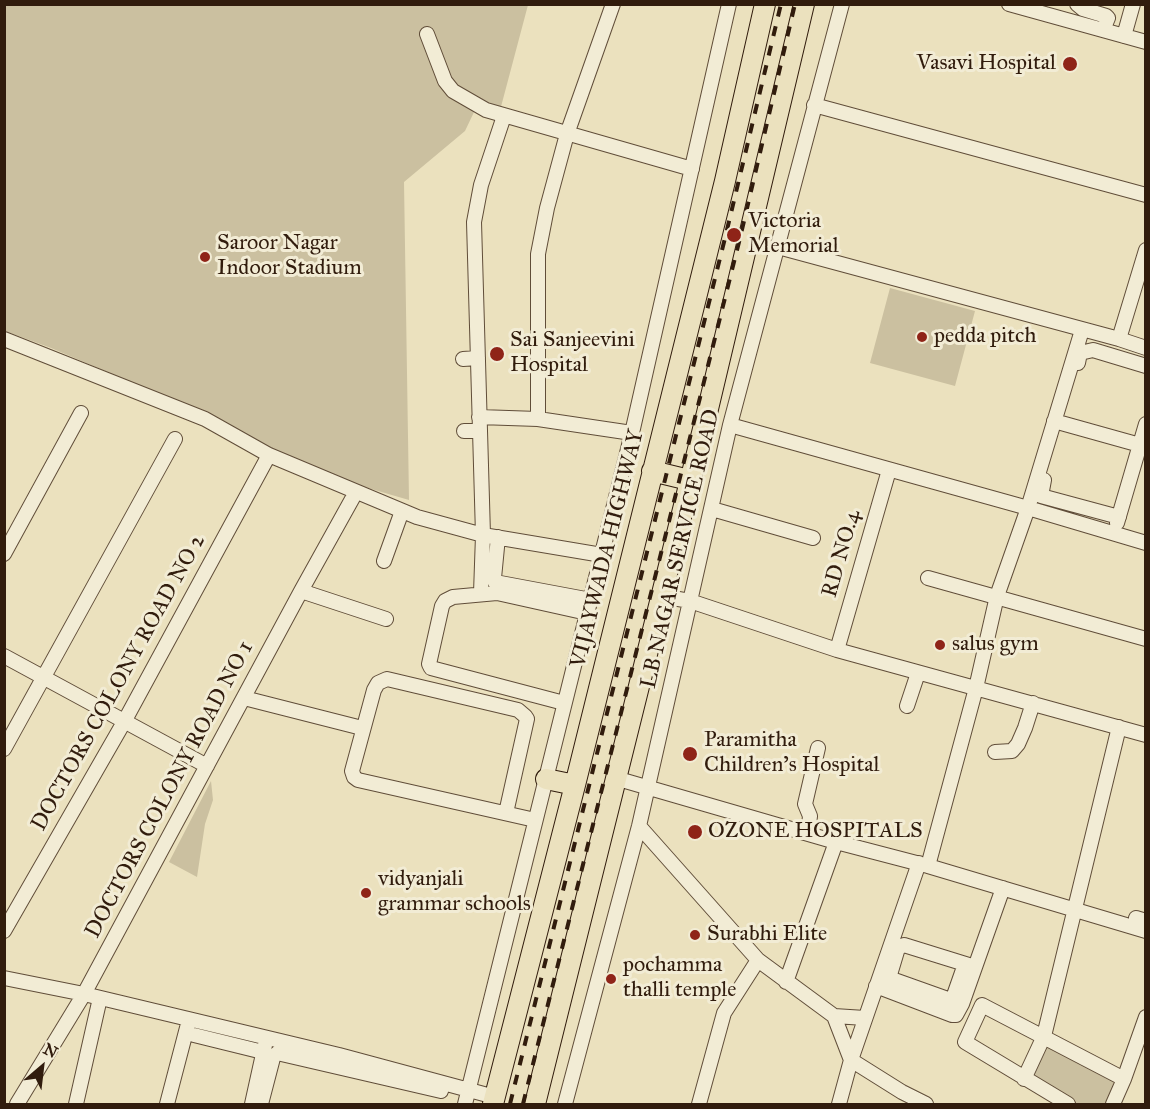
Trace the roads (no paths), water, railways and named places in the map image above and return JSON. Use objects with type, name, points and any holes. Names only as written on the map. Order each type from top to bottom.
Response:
[{"type":"highway","name":"VIJAYWADA HIGHWAY","points":[[494,1100],[725,181],[765,4]]},
{"type":"highway","points":[[535,1104],[662,596],[804,4]]},
{"type":"highway","points":[[652,471],[689,480]]},
{"type":"highway","points":[[546,779],[574,785]]},
{"type":"street","points":[[538,418],[538,254],[547,208],[567,134],[614,4]]},
{"type":"street","points":[[467,1097],[632,433],[729,4]]},
{"type":"street","name":"LB NAGAR SERVICE ROAD","points":[[565,1104],[639,826],[730,425],[842,4]]},
{"type":"street","points":[[1077,4],[1083,9],[1106,16],[1108,18],[1103,30]]},
{"type":"street","points":[[1124,36],[1133,4]]},
{"type":"street","points":[[1011,5],[1146,42]]},
{"type":"street","points":[[1067,20],[1070,5]]},
{"type":"street","points":[[427,34],[445,81],[453,91],[486,110],[692,169]]},
{"type":"street","points":[[814,105],[1146,195]]},
{"type":"street","points":[[481,590],[483,535],[478,358],[470,329],[474,222],[481,185],[504,116]]},
{"type":"street","points":[[778,248],[1146,348]]},
{"type":"street","points":[[1119,339],[1146,250]]},
{"type":"street","points":[[1082,330],[1040,491],[1041,496],[1119,517]]},
{"type":"street","points":[[4,339],[196,416],[270,455],[417,517],[483,535],[602,555]]},
{"type":"street","points":[[839,1104],[865,1018],[923,864],[976,688],[997,596],[1080,352],[1093,350],[1146,366]]},
{"type":"street","points":[[463,359],[478,358]]},
{"type":"street","points":[[4,554],[81,413]]},
{"type":"street","points":[[464,427],[538,418],[632,433]]},
{"type":"street","points":[[1058,422],[1140,445]]},
{"type":"street","points":[[1114,534],[1146,424]]},
{"type":"street","points":[[730,425],[1146,543]]},
{"type":"street","points":[[4,749],[175,439]]},
{"type":"street","name":"DOCTORS COLONY ROAD NO 2","points":[[4,931],[124,722],[270,455]]},
{"type":"street","name":"RD NO.4","points":[[837,650],[889,470]]},
{"type":"street","name":"DOCTORS COLONY ROAD NO 1","points":[[17,1104],[84,994],[356,492]]},
{"type":"street","points":[[712,509],[813,538]]},
{"type":"street","points":[[384,561],[402,511]]},
{"type":"street","points":[[498,537],[495,582],[589,606]]},
{"type":"street","points":[[928,578],[1146,639]]},
{"type":"street","points":[[564,703],[435,669],[429,664],[442,606],[453,597],[481,590],[589,606]]},
{"type":"street","points":[[301,591],[386,619]]},
{"type":"street","points":[[662,596],[690,601],[837,650],[1146,735]]},
{"type":"street","points":[[4,656],[207,765]]},
{"type":"street","points":[[907,706],[918,673]]},
{"type":"street","points":[[506,813],[527,718],[518,710],[387,679],[378,683],[374,690],[352,771],[354,777],[358,780],[535,820]]},
{"type":"street","points":[[244,698],[358,727]]},
{"type":"street","points":[[995,752],[1012,752],[1025,728],[1033,704]]},
{"type":"street","points":[[1024,1079],[1044,1036],[1119,727]]},
{"type":"street","points":[[808,834],[810,816],[805,804],[818,748]]},
{"type":"street","points":[[615,778],[836,842],[923,864],[1146,931]]},
{"type":"street","points":[[639,826],[758,960],[834,1016],[865,1018]]},
{"type":"street","points":[[786,982],[836,842]]},
{"type":"street","points":[[876,987],[956,1015],[961,984],[1003,888]]},
{"type":"street","points":[[957,1003],[889,978],[898,948],[904,945],[970,966]]},
{"type":"street","points":[[699,1104],[724,1013],[758,960]]},
{"type":"street","points":[[4,978],[100,998],[194,1026],[467,1097]]},
{"type":"street","points":[[76,1104],[100,998]]},
{"type":"street","points":[[1068,1104],[965,1042],[982,1005],[1124,1078]]},
{"type":"street","points":[[834,1016],[851,1060],[900,1098],[926,1104]]},
{"type":"street","points":[[1113,1104],[1146,1017]]},
{"type":"street","points":[[167,1104],[194,1026]]},
{"type":"street","points":[[175,1104],[194,1026]]},
{"type":"street","points":[[252,1104],[265,1045]]},
{"type":"street","points":[[261,1104],[273,1058],[277,1053],[467,1097],[494,1100]]},
{"type":"railway","points":[[510,1104],[781,4]]},
{"type":"railway","points":[[523,1104],[740,238],[795,4]]},
{"type":"place","name":"Vasavi Hospital","points":[[1070,64]]},
{"type":"place","name":"Victoria Memorial","points":[[734,235]]},
{"type":"place","name":"Saroor Nagar Indoor Stadium","points":[[205,257]]},
{"type":"place","name":"pedda pitch","points":[[922,337]]},
{"type":"place","name":"Sai Sanjeevini Hospital","points":[[497,354]]},
{"type":"place","name":"salus gym","points":[[940,645]]},
{"type":"place","name":"Paramitha Children's Hospital","points":[[690,754]]},
{"type":"place","name":"OZONE HOSPITALS","points":[[695,832]]},
{"type":"place","name":"vidyanjali grammar schools","points":[[366,893]]},
{"type":"place","name":"Surabhi Elite","points":[[695,935]]},
{"type":"place","name":"pochamma thalli temple","points":[[611,979]]}]
